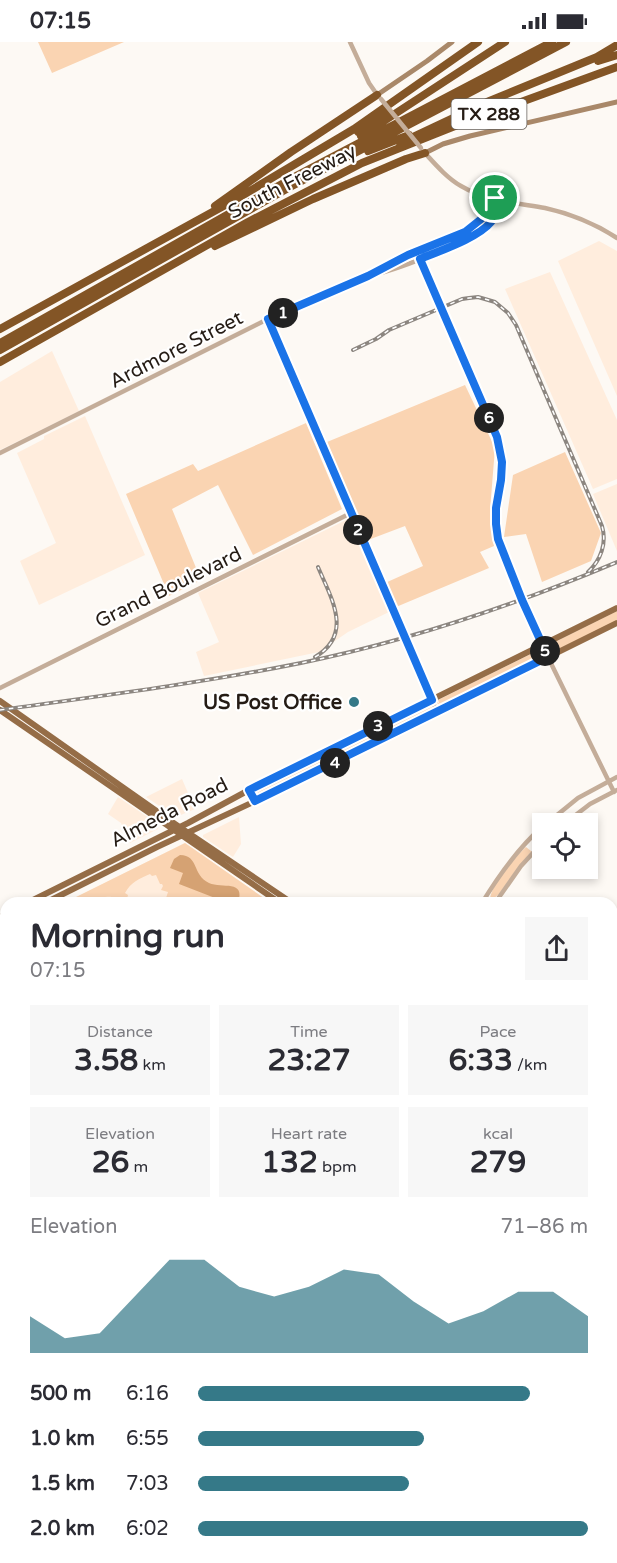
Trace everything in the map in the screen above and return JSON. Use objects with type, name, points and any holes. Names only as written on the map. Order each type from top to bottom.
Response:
[{"type":"highway","name":"South Freeway","points":[[3,328],[289,168],[354,129],[478,42]]},
{"type":"highway","points":[[330,158],[341,148],[383,123],[505,42]]},
{"type":"highway","points":[[0,343],[330,158],[552,42]]},
{"type":"highway","points":[[0,350],[290,187],[566,42]]},
{"type":"highway","points":[[362,163],[427,129],[487,102],[615,51]]},
{"type":"highway","name":"South Freeway","points":[[0,362],[248,222],[362,163],[455,126],[617,67]]},
{"type":"highway","points":[[289,168],[442,83]]},
{"type":"highway","points":[[190,224],[273,165],[379,97]]},
{"type":"highway","points":[[290,187],[301,184],[389,142],[427,129]]},
{"type":"highway","points":[[157,274],[303,204],[423,151]]},
{"type":"highway","points":[[0,366],[22,350]]},
{"type":"main road","points":[[379,97],[452,42]]},
{"type":"main road","points":[[423,151],[470,136],[617,102]]},
{"type":"main road","name":"Almeda Road","points":[[39,897],[617,608]]},
{"type":"main road","name":"Almeda Road","points":[[57,897],[617,623]]},
{"type":"main road","points":[[0,701],[119,789],[188,832],[275,897]]},
{"type":"main road","points":[[0,710],[62,748]]},
{"type":"main road","points":[[324,753],[330,765]]},
{"type":"main road","points":[[249,790],[255,801]]},
{"type":"main road","points":[[136,800],[180,836],[237,869]]},
{"type":"street","points":[[350,42],[371,86],[379,97],[423,151],[460,186],[477,194],[563,212],[593,223],[617,238]]},
{"type":"street","name":"Ardmore Street","points":[[0,453],[268,319],[466,231],[485,216],[495,198]]},
{"type":"street","name":"Ardmore Street","points":[[368,276],[388,272],[483,230],[491,222],[502,200]]},
{"type":"street","points":[[466,231],[469,237]]},
{"type":"street","points":[[420,259],[495,430],[501,451],[501,480],[496,508],[496,524],[503,555],[542,645],[615,791],[578,813]]},
{"type":"street","points":[[268,319],[437,712]]},
{"type":"street","name":"Grand Boulevard","points":[[0,688],[351,513]]},
{"type":"street","points":[[559,813],[578,798],[617,777]]},
{"type":"street","points":[[488,897],[507,864],[532,837]]},
{"type":"street","points":[[499,897],[532,854]]},
{"type":"shaded area","points":[[38,42],[124,42],[52,73]]},
{"type":"shaded area","points":[[599,241],[617,251],[617,396],[558,261]]},
{"type":"shaded area","points":[[550,272],[617,420],[617,479],[593,489],[505,289]]},
{"type":"shaded area","points":[[52,351],[79,411],[0,450],[0,382]]},
{"type":"shaded area","points":[[465,385],[495,448],[490,510],[494,546],[480,552],[489,568],[396,607],[385,583],[423,566],[405,526],[368,540],[327,442]]},
{"type":"shaded area","points":[[85,416],[145,555],[39,605],[20,561],[56,543],[17,453],[44,439],[44,436]]},
{"type":"shaded area","points":[[306,423],[342,509],[253,555],[218,485],[172,509],[201,580],[169,596],[126,494],[193,464],[198,471]]},
{"type":"shaded area","points":[[565,452],[601,533],[591,561],[542,582],[526,534],[504,537],[513,475]]},
{"type":"shaded area","points":[[617,484],[617,551],[593,494]]},
{"type":"shaded area","points":[[350,518],[391,611],[348,632],[319,652],[204,676],[196,652],[219,642],[198,593]]},
{"type":"shaded area","points":[[617,611],[617,621],[551,653],[547,648],[547,646]]},
{"type":"shaded area","points":[[539,650],[542,657],[439,707],[438,700]]},
{"type":"shaded area","points":[[431,705],[432,712],[336,760],[332,752]]},
{"type":"shaded area","points":[[318,759],[321,760],[323,766],[259,795],[258,789]]},
{"type":"shaded area","points":[[182,779],[195,809],[176,817],[146,797]]},
{"type":"shaded area","points":[[118,797],[158,824],[158,829],[130,843],[121,823],[108,814]]},
{"type":"shaded area","points":[[239,817],[241,844],[233,857],[203,837],[203,835]]},
{"type":"shaded area","points":[[185,843],[262,897],[76,897]]},
{"type":"shaded area","points":[[185,843],[262,897],[166,897],[168,892],[161,890],[163,886],[156,875],[150,874],[130,886],[125,893],[128,897],[76,897]]},
{"type":"shaded area","points":[[526,847],[531,851],[499,894],[490,897],[500,878]]},
{"type":"shaded area","points":[[180,855],[190,858],[200,875],[209,883],[236,888],[240,897],[213,897],[179,884],[183,873],[170,868],[174,859]]},
{"type":"railway","points":[[353,350],[389,330],[462,299],[478,297],[495,302],[508,313],[516,325],[602,526],[604,539],[602,551],[588,572]]},
{"type":"railway","points":[[0,710],[226,677],[341,654],[422,633],[501,607],[617,562]]},
{"type":"railway","points":[[315,657],[327,648],[334,638],[337,627],[333,603],[318,567]]},
{"type":"place","name":"US Post Office","points":[[354,702]]},
{"type":"route","points":[[495,198],[502,200],[491,222],[483,230],[420,259],[495,430],[502,462],[496,508],[498,539],[548,657],[255,801],[249,790],[432,700],[268,319],[368,276],[408,255],[465,232],[485,216],[495,198]]}]
